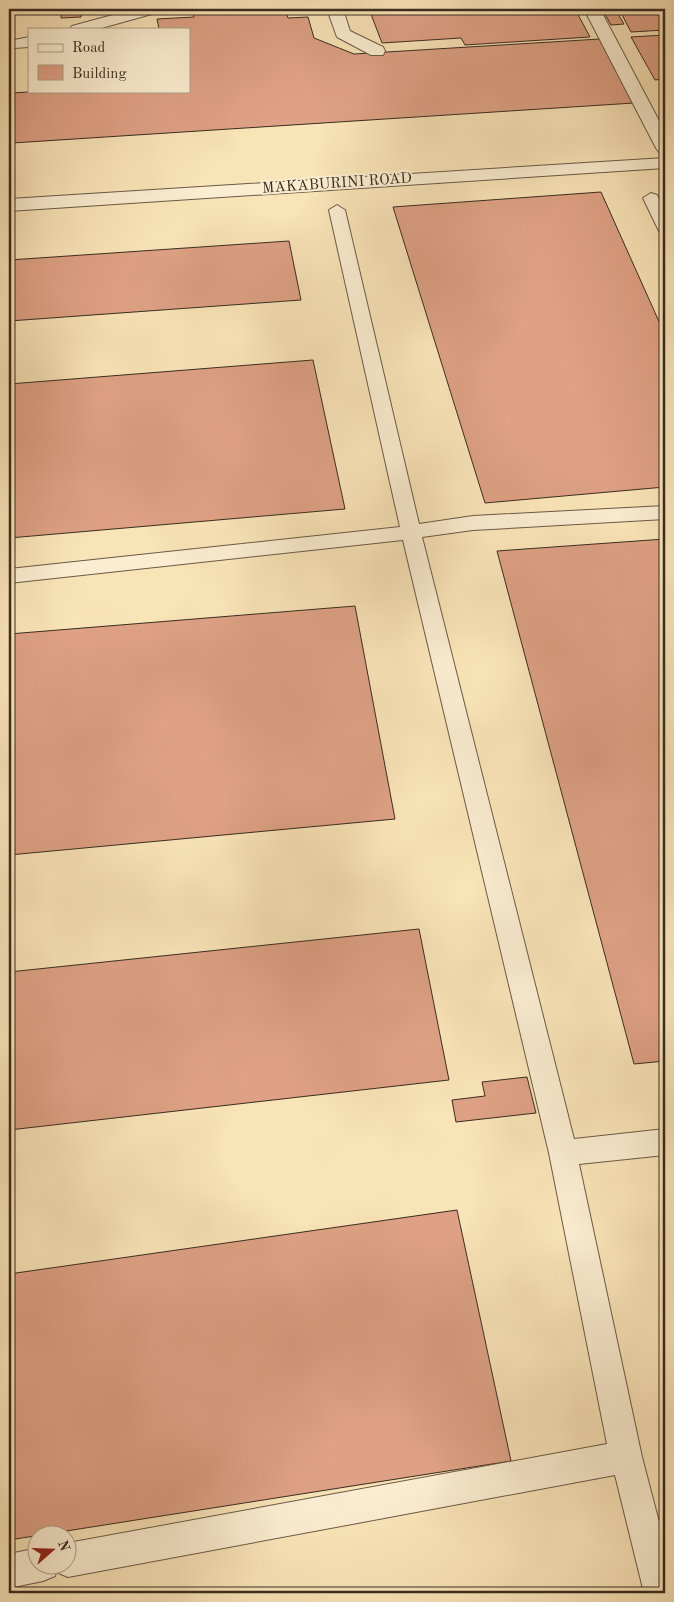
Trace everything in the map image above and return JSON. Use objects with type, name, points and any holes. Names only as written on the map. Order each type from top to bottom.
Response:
[{"type":"street","points":[[82,28],[153,9]]},
{"type":"street","points":[[335,9],[343,34],[377,51]]},
{"type":"street","points":[[592,9],[665,148]]},
{"type":"street","name":"MAKABURINI ROAD","points":[[9,205],[665,163]]},
{"type":"lane","points":[[651,198],[665,227]]},
{"type":"lane","points":[[337,210],[411,532],[563,1153],[626,1457],[661,1593]]},
{"type":"lane","points":[[9,576],[411,532],[473,522],[665,512]]},
{"type":"lane","points":[[563,1153],[665,1142]]},
{"type":"lane","points":[[78,1558],[626,1457]]},
{"type":"lane","points":[[9,1571],[28,1567]]},
{"type":"building","points":[[61,9],[81,9],[81,17],[61,18]]},
{"type":"building","points":[[236,9],[285,9],[288,18],[308,17],[314,38],[354,54],[600,39],[634,103],[12,143],[11,93],[190,92],[190,28],[159,28],[157,19],[194,17],[193,12]]},
{"type":"building","points":[[369,9],[575,9],[590,37],[465,45],[461,38],[382,43]]},
{"type":"building","points":[[602,9],[615,9],[624,24],[611,25]]},
{"type":"building","points":[[619,9],[665,9],[665,30],[631,32]]},
{"type":"building","points":[[665,35],[665,79],[655,80],[631,37]]},
{"type":"building","points":[[601,192],[665,335],[665,487],[485,503],[393,207]]},
{"type":"building","points":[[289,241],[301,300],[9,321],[9,260]]},
{"type":"building","points":[[313,360],[345,509],[9,538],[9,384]]},
{"type":"building","points":[[665,539],[665,1061],[634,1064],[497,551]]},
{"type":"building","points":[[355,606],[395,819],[9,855],[9,634]]},
{"type":"building","points":[[419,929],[449,1080],[9,1130],[9,972]]},
{"type":"building","points":[[527,1077],[536,1113],[456,1122],[452,1100],[485,1096],[482,1082]]},
{"type":"building","points":[[457,1210],[511,1461],[78,1529],[78,1524],[28,1524],[28,1537],[9,1540],[9,1274]]}]
